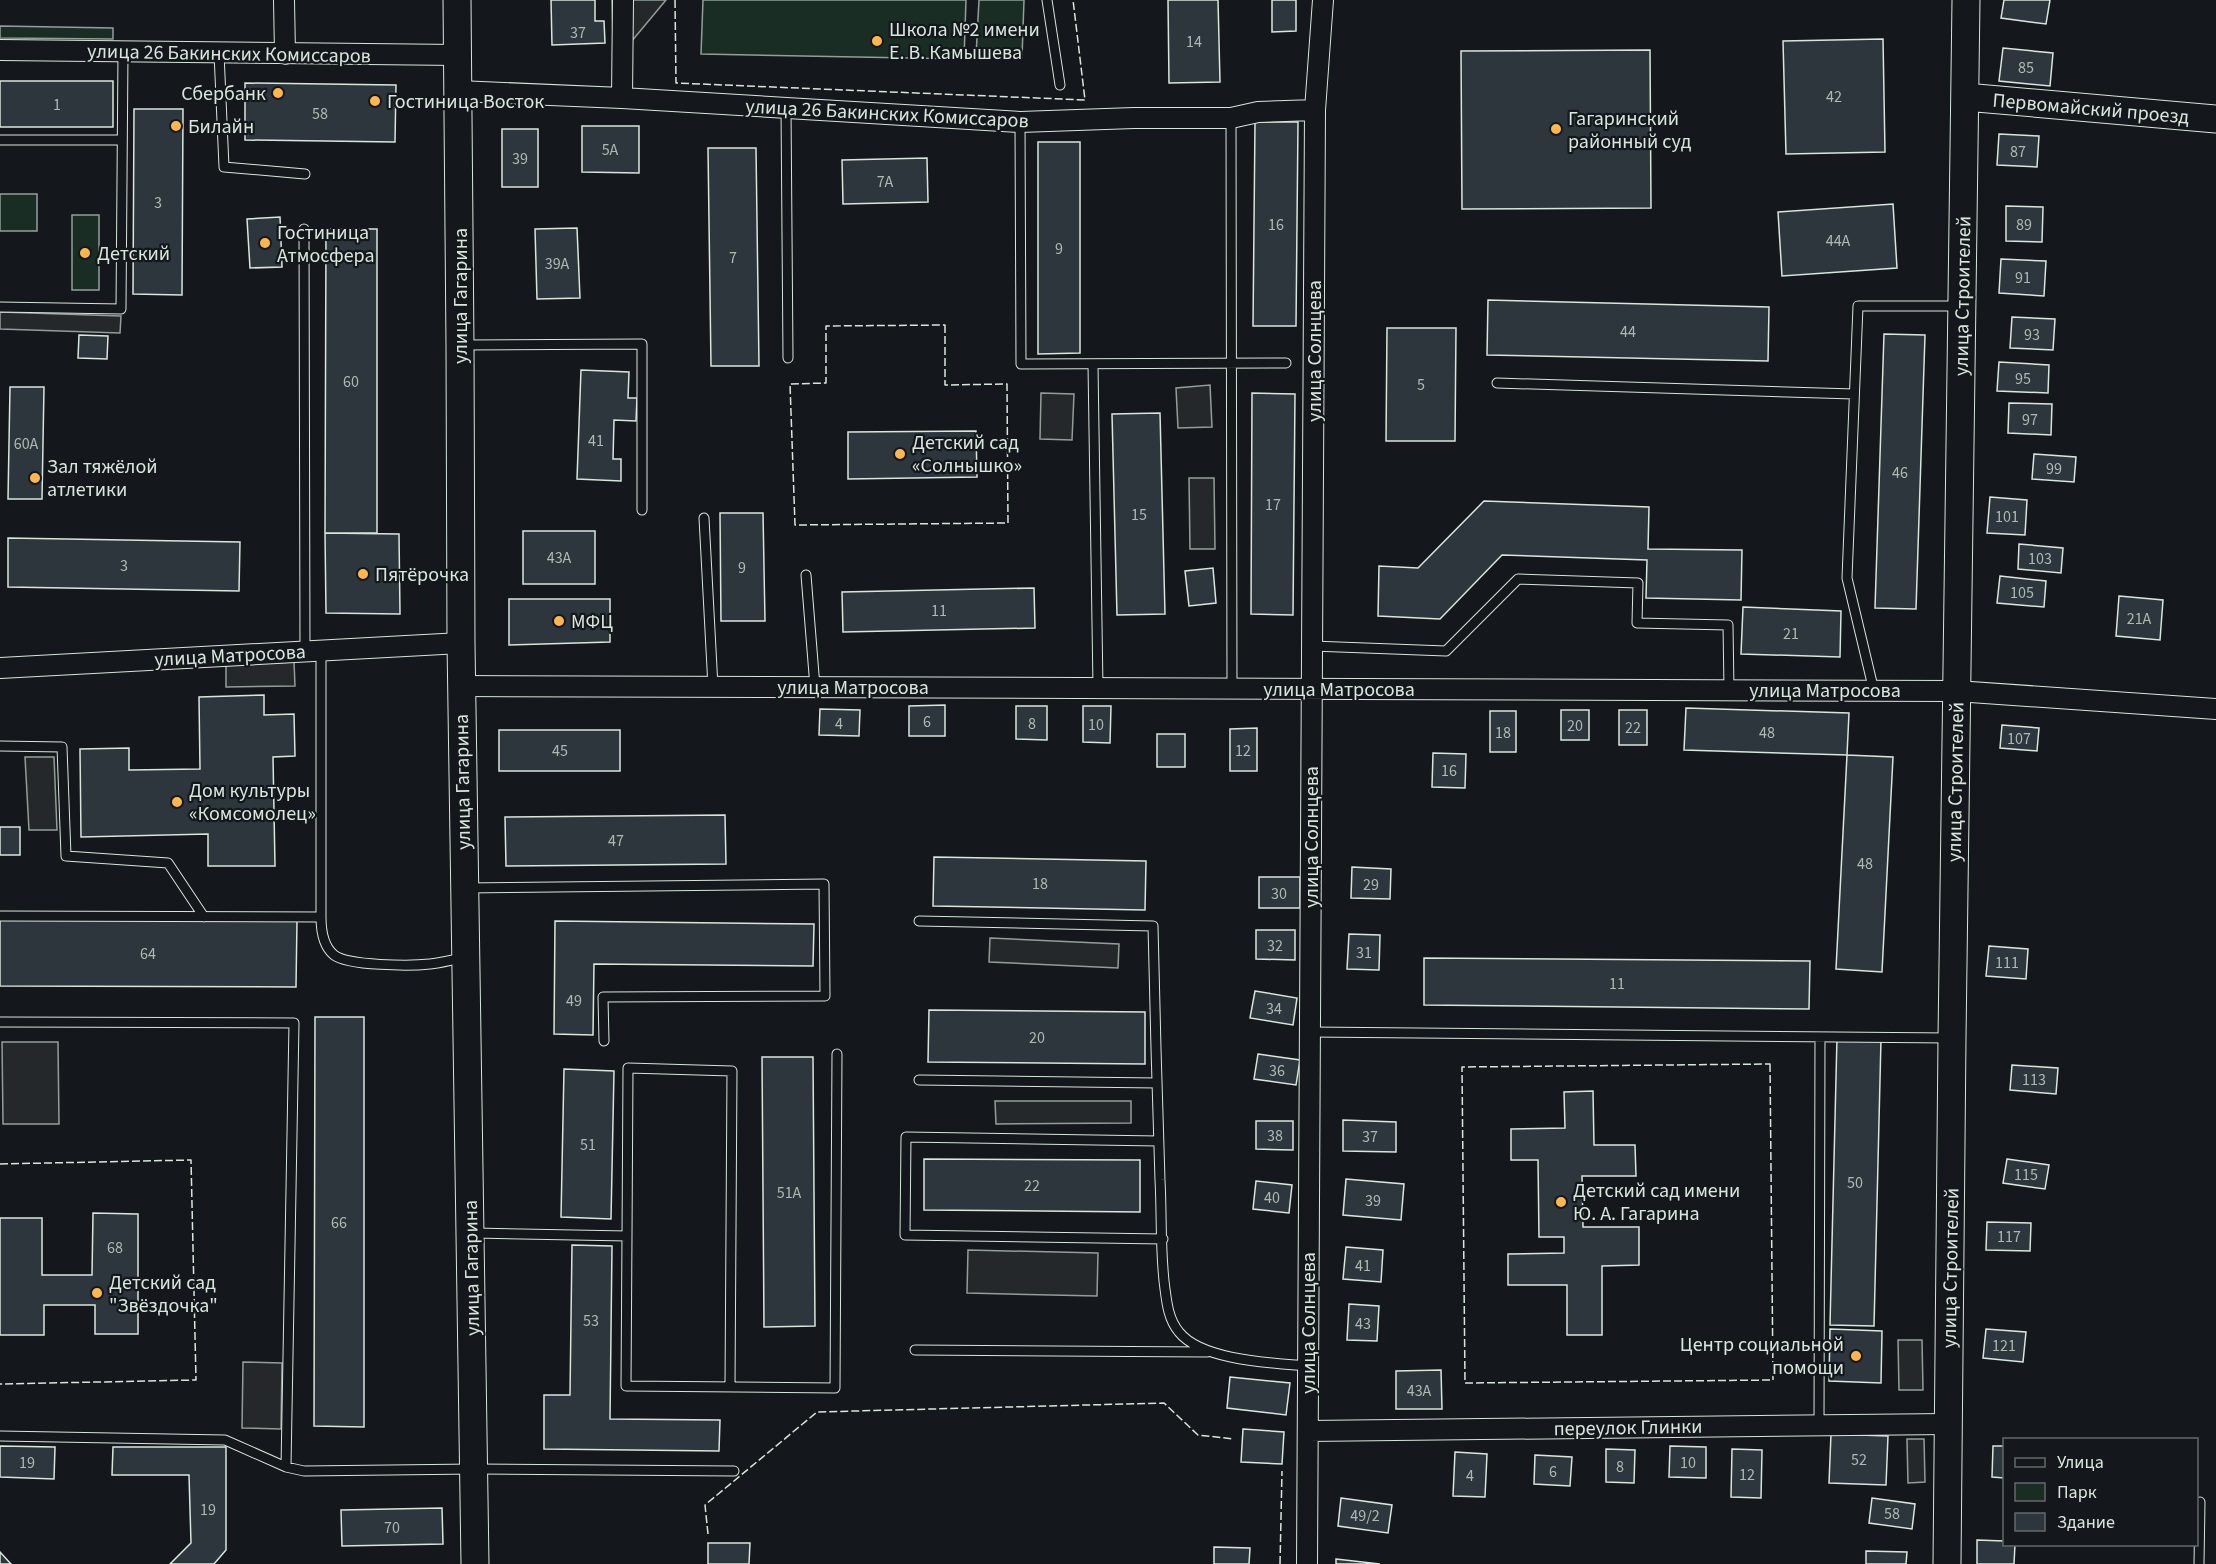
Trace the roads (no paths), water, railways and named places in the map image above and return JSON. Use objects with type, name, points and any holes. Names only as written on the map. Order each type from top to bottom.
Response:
[{"type":"main road","name":"улица Гагарина","points":[[456,0],[460,345],[460,643],[475,1564]]},
{"type":"main road","name":"улица Строителей","points":[[1947,1564],[1966,0]]},
{"type":"main road","name":"Первомайский проезд","points":[[1965,97],[2216,119]]},
{"type":"street","points":[[284,0],[285,54]]},
{"type":"street","points":[[622,98],[623,0]]},
{"type":"street","name":"улица Солнцева","points":[[1307,1564],[1315,110],[1323,0]]},
{"type":"street","name":"улица 26 Бакинских Комиссаров","points":[[0,50],[457,56]]},
{"type":"street","name":"улица 26 Бакинских Комиссаров","points":[[458,91],[622,98],[1020,122],[1134,118],[1231,118],[1258,112],[1315,110]]},
{"type":"street","name":"улица Матросова","points":[[0,668],[460,643]]},
{"type":"street","name":"улица Матросова","points":[[461,686],[1956,691],[2216,709]]},
{"type":"street","name":"переулок Глинки","points":[[1308,1431],[1947,1424]]},
{"type":"lane","points":[[1047,0],[1060,85]]},
{"type":"lane","points":[[0,307],[121,309],[123,52]]},
{"type":"lane","points":[[219,53],[224,167],[305,174]]},
{"type":"lane","points":[[786,108],[788,358]]},
{"type":"lane","points":[[1231,118],[1232,688]]},
{"type":"lane","points":[[1020,122],[1021,364],[1286,363]]},
{"type":"lane","points":[[0,140],[122,140]]},
{"type":"lane","points":[[304,230],[321,928],[327,947],[336,957],[361,962],[401,965],[430,964],[465,957]]},
{"type":"lane","points":[[1874,690],[1847,578],[1858,306],[1962,306]]},
{"type":"lane","points":[[460,345],[642,344],[642,510]]},
{"type":"lane","points":[[1093,365],[1098,688]]},
{"type":"lane","points":[[1497,383],[1854,394]]},
{"type":"lane","points":[[704,518],[713,687]]},
{"type":"lane","points":[[806,575],[815,687]]},
{"type":"lane","points":[[1312,646],[1446,651],[1518,579],[1638,583],[1637,623],[1728,625],[1729,690]]},
{"type":"lane","points":[[0,746],[62,747],[66,856],[168,863],[204,916]]},
{"type":"lane","points":[[463,888],[824,884],[825,996],[603,998],[604,1041]]},
{"type":"lane","points":[[0,916],[321,916]]},
{"type":"lane","points":[[920,921],[1153,926],[1156,1083],[1165,1287],[1170,1317],[1180,1333],[1192,1343],[1212,1352]]},
{"type":"lane","points":[[0,1022],[294,1023],[286,1467]]},
{"type":"lane","points":[[1310,1032],[1952,1038]]},
{"type":"lane","points":[[1819,1425],[1820,1037]]},
{"type":"lane","points":[[730,1387],[732,1071],[628,1068],[626,1386],[730,1387],[835,1388],[837,1054]]},
{"type":"lane","points":[[919,1080],[1156,1083]]},
{"type":"lane","points":[[1158,1141],[906,1137],[905,1235],[1163,1239]]},
{"type":"lane","points":[[470,1233],[627,1236]]},
{"type":"lane","points":[[915,1350],[1212,1352],[1271,1363],[1308,1366]]},
{"type":"lane","points":[[0,1436],[225,1440],[286,1467],[304,1471],[474,1469],[734,1471]]},
{"type":"lane","points":[[2199,1564],[2200,1502]]},
{"type":"place","name":"Школа №2 имени Е. В. Камышева","points":[[877,41]]},
{"type":"place","name":"Сбербанк","points":[[278,93]]},
{"type":"place","name":"Гостиница Восток","points":[[375,101]]},
{"type":"place","name":"Билайн","points":[[176,126]]},
{"type":"place","name":"Гагаринский районный суд","points":[[1556,129]]},
{"type":"place","name":"Гостиница Атмосфера","points":[[265,243]]},
{"type":"place","name":"Детский","points":[[85,253]]},
{"type":"place","name":"Детский сад «Солнышко»","points":[[900,454]]},
{"type":"place","name":"Зал тяжёлой атлетики","points":[[35,478]]},
{"type":"place","name":"Пятёрочка","points":[[363,574]]},
{"type":"place","name":"МФЦ","points":[[559,621]]},
{"type":"place","name":"Дом культуры «Комсомолец»","points":[[177,802]]},
{"type":"place","name":"Детский сад имени Ю. А. Гагарина","points":[[1561,1202]]},
{"type":"place","name":"Детский сад \"Звёздочка\"","points":[[97,1293]]},
{"type":"place","name":"Центр социальной помощи","points":[[1856,1356]]}]
